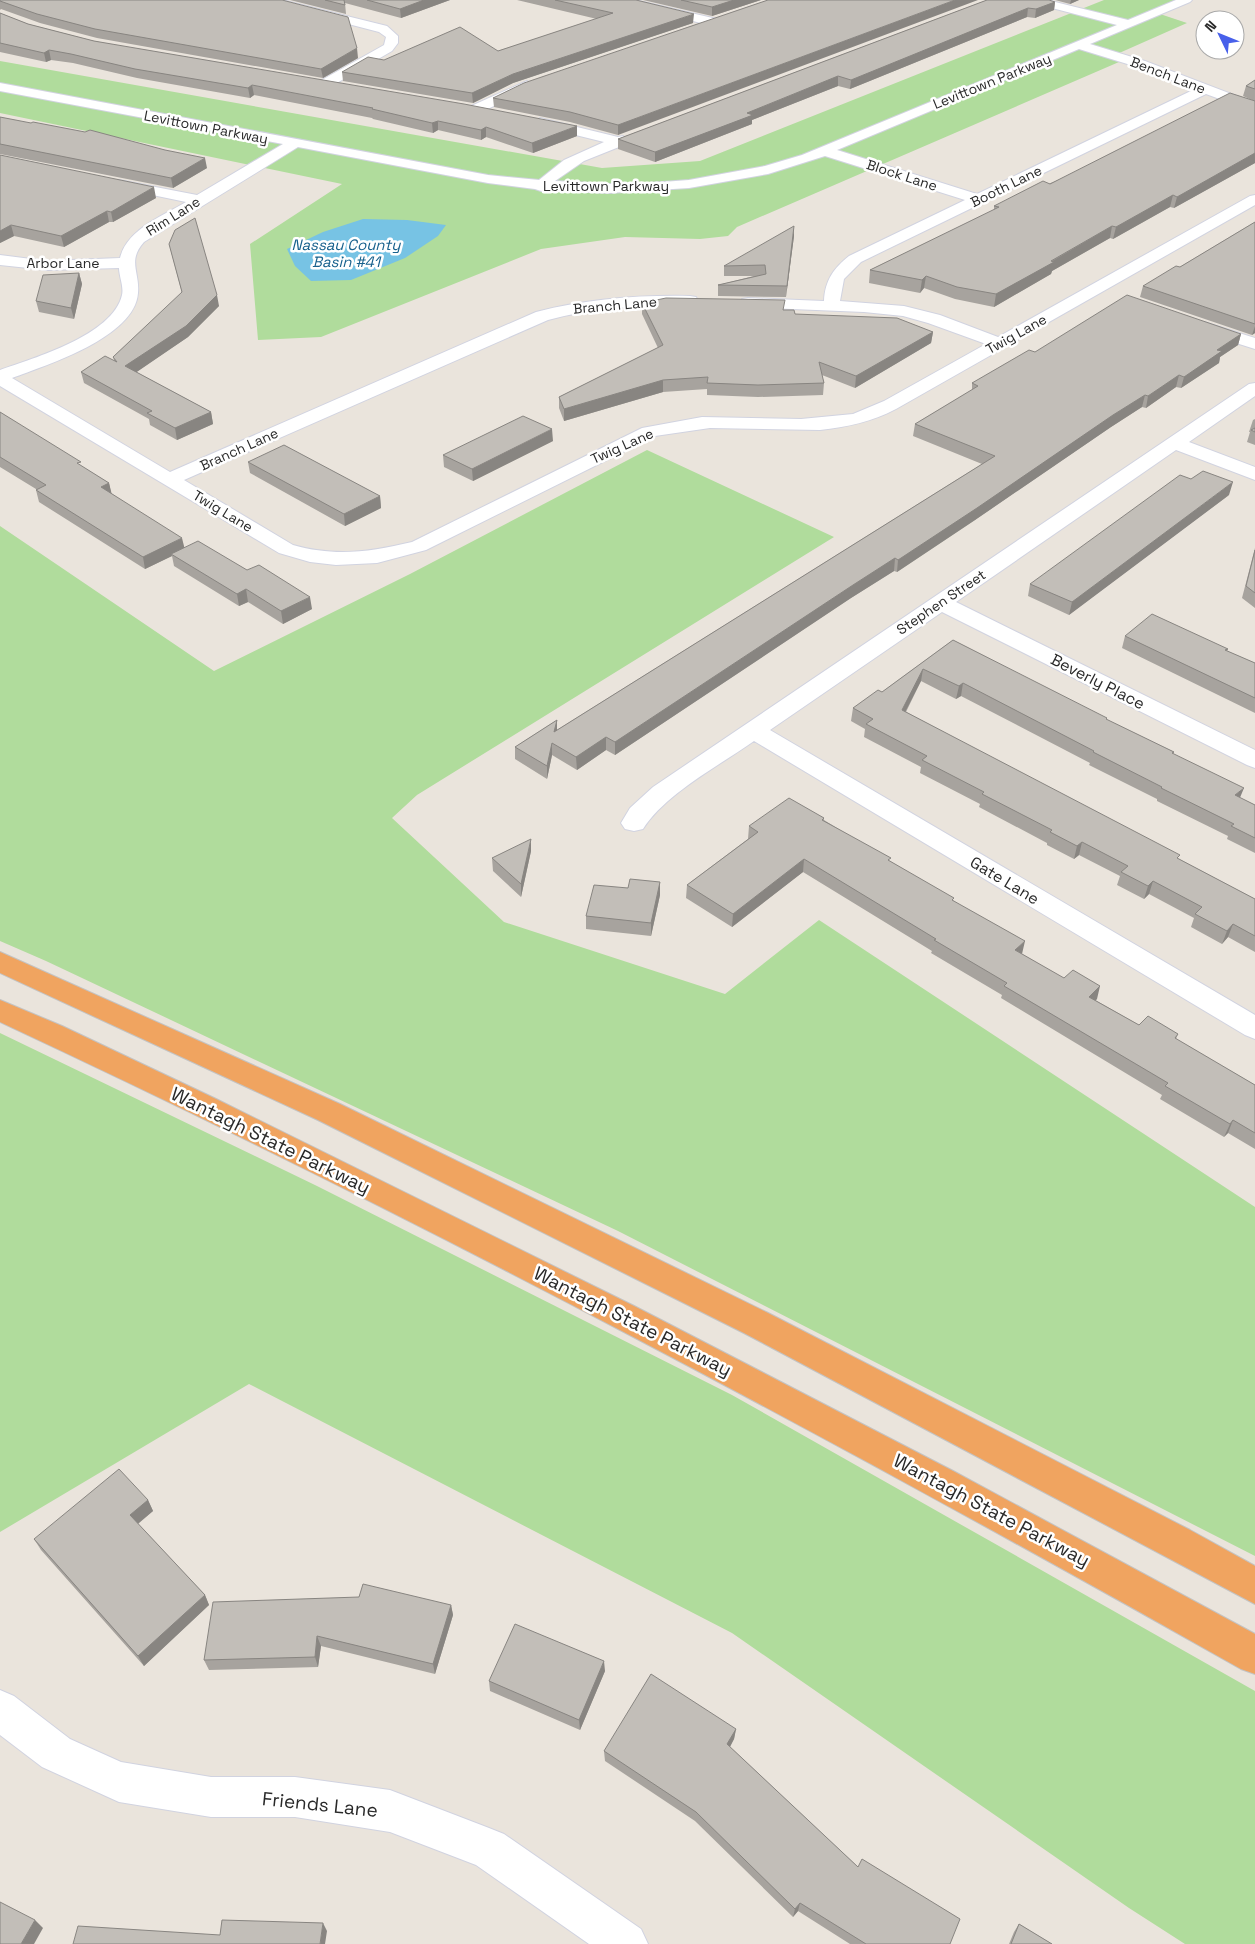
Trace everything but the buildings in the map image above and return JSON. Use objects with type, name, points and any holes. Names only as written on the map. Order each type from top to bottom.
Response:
[{"type":"highway","points":[[0,962],[329,1112],[756,1323],[1177,1542],[1255,1586]]},
{"type":"highway","name":"Wantagh State Parkway","points":[[0,1010],[323,1165],[591,1299],[870,1444],[1255,1655]]},
{"type":"street","points":[[268,0],[383,29],[392,36],[392,43],[388,48],[320,83],[344,87]]},
{"type":"street","points":[[620,0],[717,21],[694,28]]},
{"type":"street","points":[[1033,0],[1129,24]]},
{"type":"street","name":"Levittown Parkway","points":[[0,88],[295,144],[541,187],[600,189],[691,185],[777,168],[825,151],[1186,0]]},
{"type":"street","name":"Bench Lane","points":[[1079,45],[1141,64],[1255,108]]},
{"type":"street","points":[[474,110],[501,96],[537,82]]},
{"type":"street","name":"Booth Lane","points":[[832,305],[832,289],[836,278],[846,266],[855,260],[1206,89]]},
{"type":"street","points":[[458,107],[494,114]]},
{"type":"street","points":[[532,120],[570,128],[619,142]]},
{"type":"street","points":[[541,187],[565,164],[637,135]]},
{"type":"street","name":"Rim Lane","points":[[126,263],[132,244],[145,233],[295,144]]},
{"type":"street","name":"Block Lane","points":[[825,151],[978,199]]},
{"type":"street","points":[[104,181],[198,200]]},
{"type":"street","name":"Twig Lane","points":[[0,377],[286,549],[310,556],[336,559],[377,557],[419,546],[649,432],[675,426],[708,422],[805,425],[853,420],[890,405],[1255,199]]},
{"type":"street","name":"Arbor Lane","points":[[0,260],[31,265],[126,263]]},
{"type":"street","points":[[0,377],[77,346],[114,323],[130,295],[126,263]]},
{"type":"street","points":[[1096,289],[1114,296]]},
{"type":"street","name":"Branch Lane","points":[[170,479],[542,316],[592,304],[630,300],[707,302]]},
{"type":"street","points":[[736,302],[832,305],[904,311],[934,319],[999,343]]},
{"type":"street","points":[[1189,322],[1255,344]]},
{"type":"street","name":"Stephen Street","points":[[634,823],[643,810],[662,793],[1255,388]]},
{"type":"street","points":[[1174,443],[1255,474]]},
{"type":"street","name":"Beverly Place","points":[[940,602],[1255,760]]},
{"type":"street","name":"Gate Lane","points":[[754,731],[1255,1028]]},
{"type":"street","name":"Friends Lane","points":[[0,1710],[56,1753],[119,1782],[211,1797],[295,1797],[390,1811],[489,1849],[626,1944]]},
{"type":"green space","points":[[1104,0],[1192,0],[1160,14],[1187,23],[1108,58],[1119,62],[737,227],[728,236],[700,239],[625,237],[541,249],[321,337],[258,340],[250,244],[342,184],[0,113],[0,61],[602,168],[700,161]]},
{"type":"green space","points":[[647,450],[834,537],[417,795],[392,818],[504,922],[725,994],[819,920],[1255,1207],[1255,1556],[618,1231],[0,941],[0,526],[214,671],[410,574]]},
{"type":"green space","points":[[0,1033],[317,1186],[732,1395],[1255,1691],[1255,1944],[1185,1944],[1129,1908],[732,1633],[249,1384],[0,1532]]},
{"type":"water","name":"Nassau County Basin #41","points":[[363,219],[407,220],[446,225],[438,236],[405,258],[351,280],[311,281],[295,266],[287,249],[323,232]]}]
